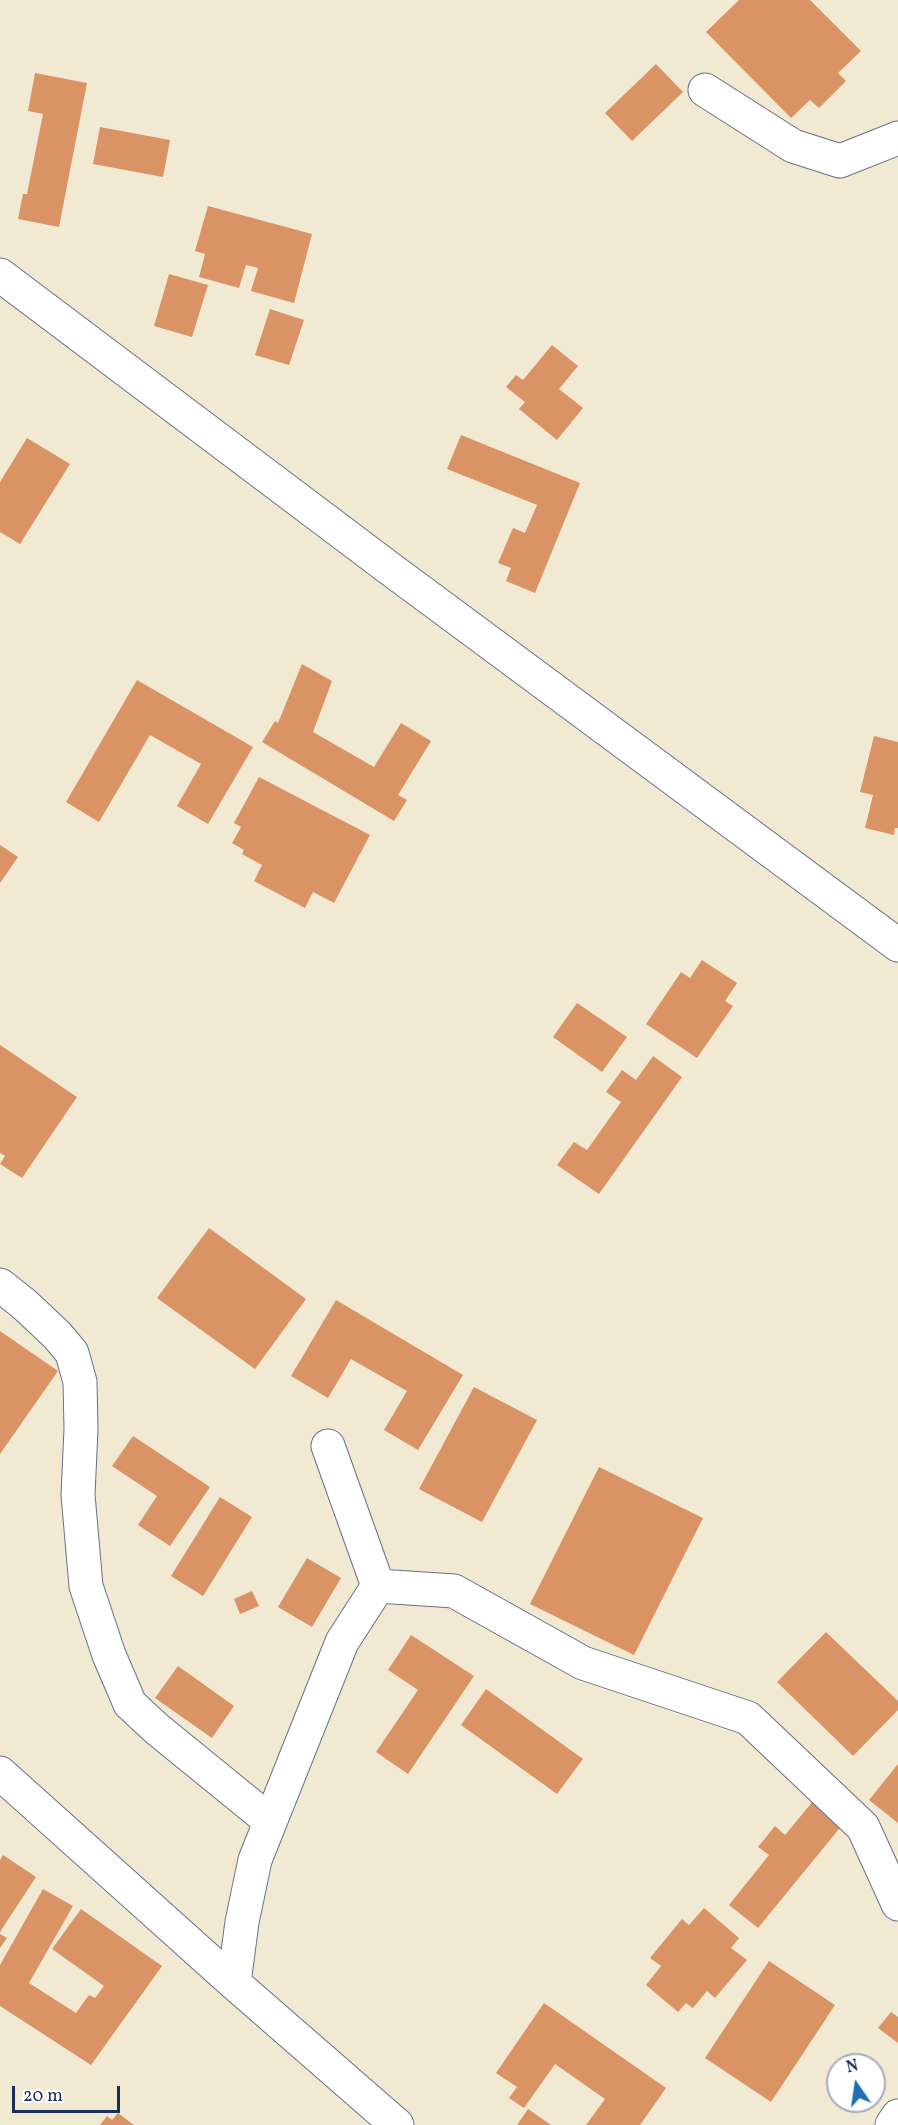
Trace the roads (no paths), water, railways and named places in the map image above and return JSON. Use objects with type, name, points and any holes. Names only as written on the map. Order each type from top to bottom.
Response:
[{"type":"street","points":[[705,90],[793,146],[840,161],[898,138]]},
{"type":"street","points":[[0,275],[389,568],[898,945]]},
{"type":"street","points":[[0,1285],[57,1335],[72,1353],[80,1382],[81,1429],[78,1495],[86,1586],[109,1655],[130,1704],[157,1729],[270,1821]]},
{"type":"street","points":[[328,1446],[378,1586]]},
{"type":"street","points":[[234,1983],[242,1922],[255,1860],[342,1642],[378,1586]]},
{"type":"street","points":[[378,1586],[454,1591],[583,1663],[748,1718],[863,1827],[898,1904]]},
{"type":"street","points":[[0,1773],[234,1983],[397,2125]]},
{"type":"street","points":[[892,2125],[898,2116]]}]
